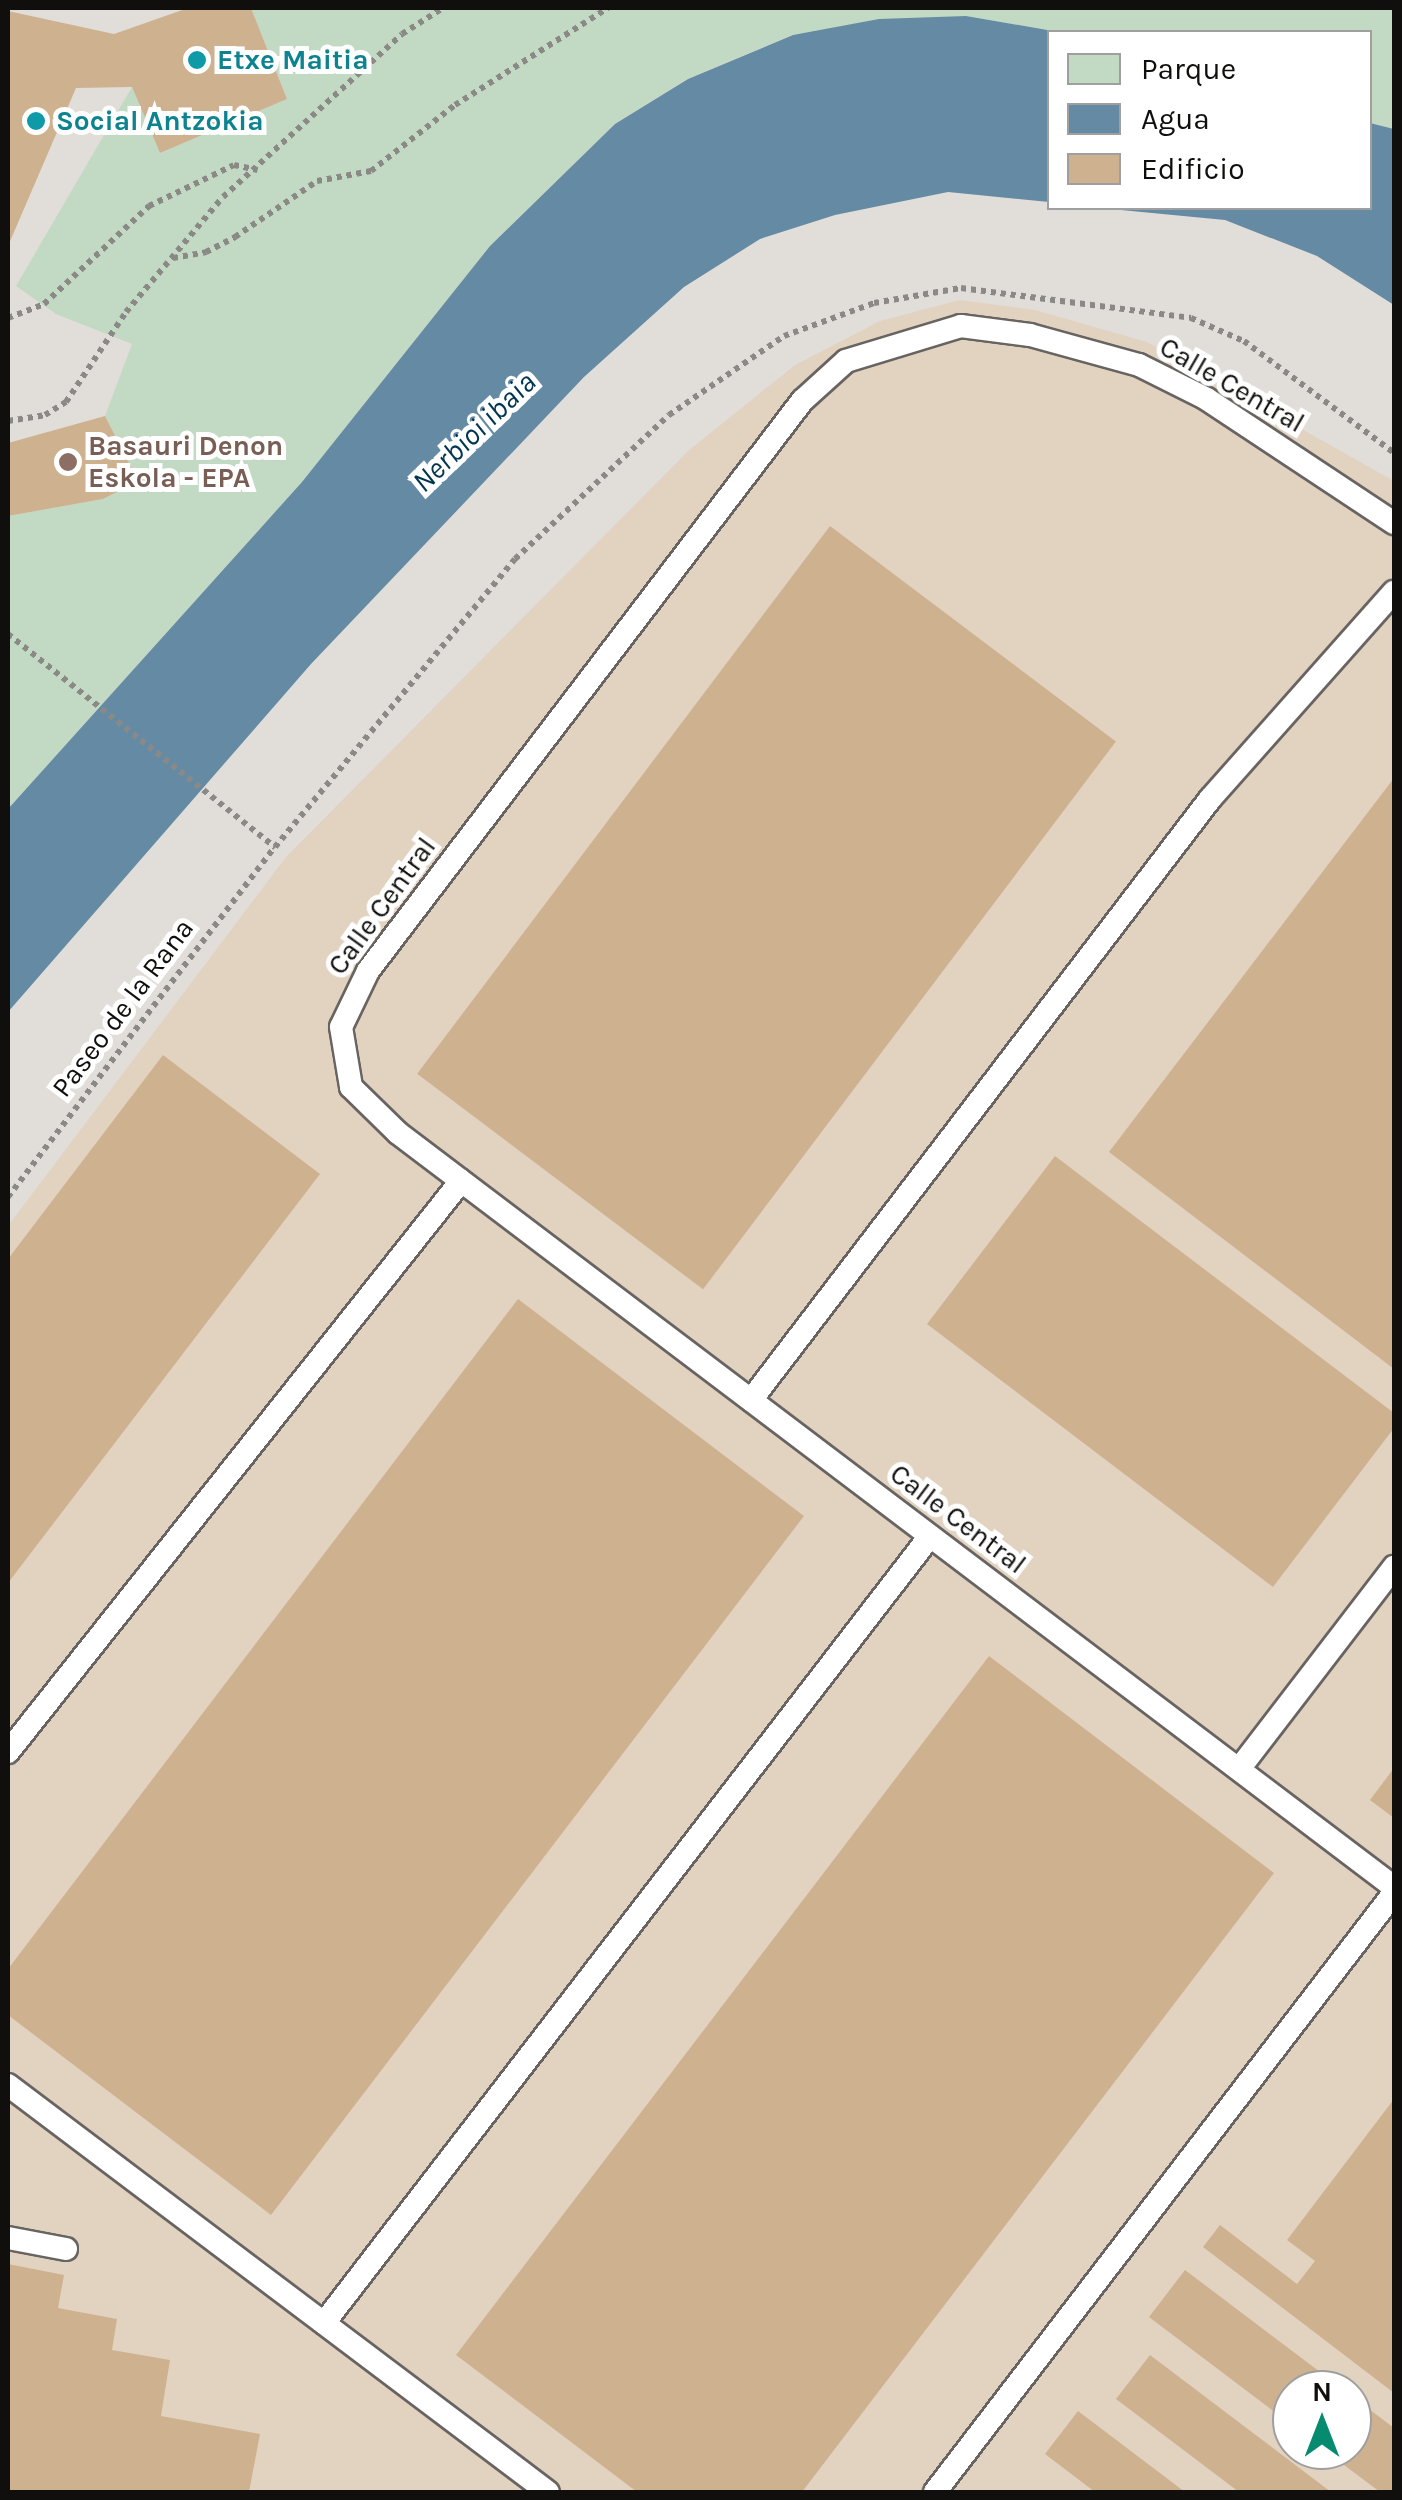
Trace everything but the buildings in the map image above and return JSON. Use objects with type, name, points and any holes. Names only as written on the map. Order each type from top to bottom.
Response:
[{"type":"lane","name":"Calle Central","points":[[1394,523],[1207,399],[1138,366],[1030,335],[961,326],[889,344],[824,376],[351,998],[342,1027],[351,1088],[461,1181],[1240,1769],[1394,1890]]},
{"type":"lane","points":[[751,1400],[1210,799],[1394,592]]},
{"type":"lane","points":[[8,1752],[461,1181]]},
{"type":"lane","points":[[324,2323],[930,1536]]},
{"type":"lane","points":[[1240,1769],[1394,1566]]},
{"type":"lane","points":[[935,2492],[1394,1890]]},
{"type":"lane","points":[[8,2085],[548,2492]]},
{"type":"lane","points":[[8,2238],[66,2249]]},
{"type":"path","points":[[8,421],[45,415],[66,402],[172,258],[223,197],[402,34],[444,8]]},
{"type":"path","points":[[172,258],[206,252],[236,237],[317,182],[370,171],[454,105],[608,8]]},
{"type":"path","points":[[8,318],[44,304],[149,206],[234,165],[257,170]]},
{"type":"path","name":"Paseo de la Rana","points":[[8,634],[275,847],[8,1197]]},
{"type":"shaded area","points":[[960,300],[1035,310],[1147,342],[1394,481],[1394,2492],[8,2492],[8,1226],[286,857],[688,451],[795,365],[880,321]]},
{"type":"green space","points":[[251,8],[1394,8],[1394,129],[1372,124],[1372,30],[1047,30],[966,16],[792,35],[687,79],[615,124],[490,246],[302,482],[8,809],[8,516],[103,499],[137,481],[105,416],[132,344],[56,314],[16,286],[132,87],[160,153],[287,99]]},
{"type":"water","name":"Nerbioi ibaia","points":[[966,16],[1047,30],[1047,202],[948,192],[835,215],[760,239],[684,287],[584,377],[311,664],[8,1012],[8,809],[302,482],[490,246],[615,124],[688,79],[793,35],[879,19]]},
{"type":"water","points":[[1372,124],[1394,129],[1394,305],[1317,256],[1225,220],[1121,210],[1372,210]]},
{"type":"place","name":"Etxe Maitia","points":[[197,60]]},
{"type":"place","name":"Social Antzokia","points":[[36,121]]},
{"type":"place","name":"Basauri Denon Eskola - EPA","points":[[68,462]]}]
